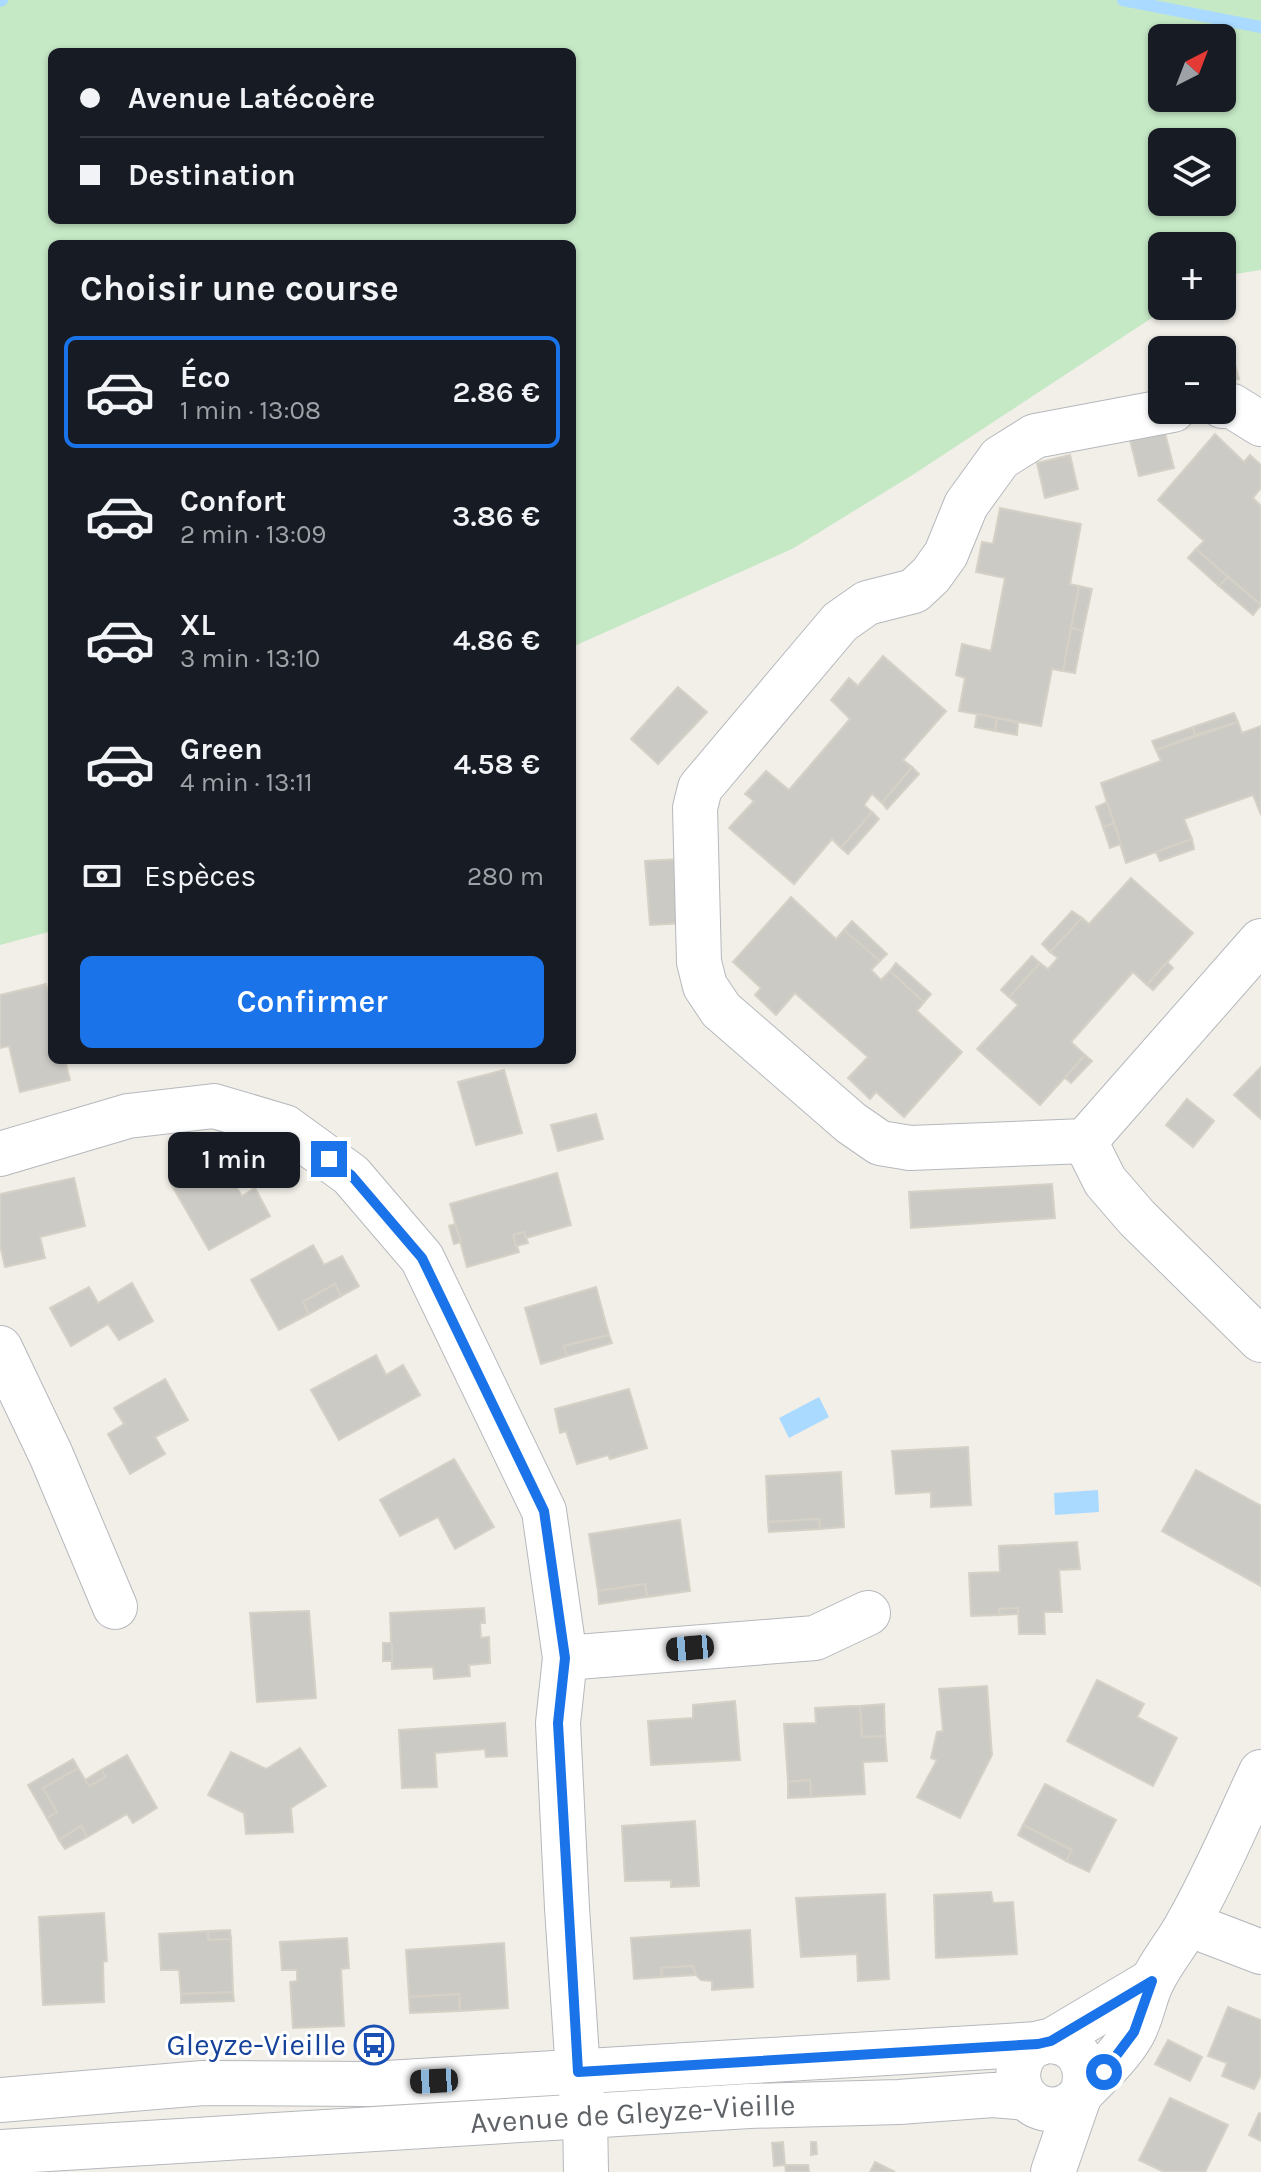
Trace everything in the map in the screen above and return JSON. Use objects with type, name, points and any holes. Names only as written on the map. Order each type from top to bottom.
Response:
[{"type":"street","points":[[1236,408],[1261,424]]},
{"type":"street","points":[[1148,415],[1035,436],[1000,458],[966,505],[946,554],[931,575],[914,591],[867,603],[840,622],[714,770],[700,788],[695,808],[699,962],[705,986],[721,1010],[851,1123],[880,1143],[910,1148],[1085,1141],[1261,941]]},
{"type":"street","points":[[0,1154],[128,1116],[214,1106],[285,1127],[351,1175],[422,1258],[544,1511],[565,1658],[558,1723],[578,2072],[585,2116],[586,2172]]},
{"type":"street","points":[[1085,1141],[1105,1181],[1137,1218],[1261,1340]]},
{"type":"street","points":[[0,1348],[51,1455],[115,1607]]},
{"type":"street","points":[[565,1658],[815,1638],[868,1613]]},
{"type":"street","points":[[1152,1981],[1023,2058],[1019,2068],[1020,2089],[1028,2099],[1038,2107],[1049,2110],[1071,2104],[1104,2072],[1134,2032],[1152,1981],[1188,1924],[1261,1772]]},
{"type":"street","points":[[1188,1924],[1261,1952]]},
{"type":"street","points":[[1045,2043],[1063,2043],[1073,2048],[1085,2068],[1081,2094],[1053,2172]]},
{"type":"street","name":"Avenue de Gleyze-Vieille","points":[[0,2100],[203,2083],[370,2084],[1045,2043]]},
{"type":"street","name":"Avenue de Gleyze-Vieille","points":[[0,2152],[585,2116],[993,2095],[1028,2099]]},
{"type":"street","points":[[1028,2099],[1042,2172]]},
{"type":"green space","points":[[0,0],[1261,0],[1261,270],[1236,274],[1236,232],[1148,232],[1149,320],[914,474],[792,549],[576,645],[576,240],[48,240],[48,932],[0,945]]},
{"type":"water","points":[[819,1397],[829,1417],[789,1438],[779,1418]]},
{"type":"water","points":[[1098,1490],[1099,1512],[1055,1515],[1054,1493]]},
{"type":"building","points":[[1165,433],[1174,468],[1139,476],[1130,440]]},
{"type":"building","points":[[1215,434],[1244,462],[1250,455],[1261,465],[1261,488],[1253,498],[1261,506],[1261,605],[1196,549],[1204,541],[1158,500]]},
{"type":"building","points":[[1070,455],[1078,489],[1045,498],[1037,463]]},
{"type":"building","points":[[1000,508],[1081,524],[1070,584],[1079,586],[1063,671],[1052,669],[1041,726],[959,711],[965,678],[956,675],[962,644],[991,651],[1005,578],[976,572],[982,542],[993,544]]},
{"type":"building","points":[[1196,549],[1228,577],[1219,586],[1188,558]]},
{"type":"building","points":[[1228,577],[1261,605],[1253,615],[1219,586]]},
{"type":"building","points":[[1079,586],[1092,589],[1083,631],[1071,628]]},
{"type":"building","points":[[1071,628],[1083,631],[1075,673],[1063,671]]},
{"type":"building","points":[[883,656],[946,711],[903,760],[912,767],[882,803],[872,794],[864,805],[872,812],[841,848],[832,839],[794,884],[729,828],[754,801],[745,794],[766,771],[789,790],[850,719],[831,700],[849,678],[858,686]]},
{"type":"building","points":[[678,687],[707,712],[658,764],[631,739]]},
{"type":"building","points":[[1234,713],[1238,722],[1195,735],[1193,727]]},
{"type":"building","points":[[977,714],[997,718],[995,731],[975,727]]},
{"type":"building","points":[[997,718],[1018,723],[1017,735],[995,731]]},
{"type":"building","points":[[1238,722],[1242,733],[1261,726],[1261,815],[1253,795],[1184,819],[1192,839],[1126,863],[1101,783],[1161,761],[1156,750]]},
{"type":"building","points":[[1193,727],[1195,735],[1156,750],[1152,741]]},
{"type":"building","points":[[912,767],[919,774],[887,809],[882,803]]},
{"type":"building","points":[[1107,802],[1114,823],[1103,827],[1096,807]]},
{"type":"building","points":[[872,812],[879,819],[848,854],[841,848]]},
{"type":"building","points":[[1114,823],[1121,844],[1110,848],[1103,827]]},
{"type":"building","points":[[1192,839],[1194,849],[1160,861],[1156,852]]},
{"type":"building","points":[[681,859],[685,923],[650,925],[645,861]]},
{"type":"building","points":[[1131,878],[1193,933],[1147,985],[1133,972],[1071,1042],[1085,1055],[1040,1105],[977,1049],[1018,1005],[1009,997],[1040,963],[1048,969],[1058,958],[1050,952],[1082,918],[1089,924]]},
{"type":"building","points":[[791,897],[836,939],[844,930],[880,961],[871,970],[881,980],[890,971],[924,1002],[917,1011],[962,1052],[904,1117],[876,1092],[870,1099],[848,1078],[868,1057],[795,993],[776,1015],[755,995],[761,988],[733,962]]},
{"type":"building","points":[[1072,911],[1082,918],[1050,952],[1042,944]]},
{"type":"building","points":[[852,921],[887,954],[880,961],[844,930]]},
{"type":"building","points":[[1032,956],[1040,963],[1009,997],[1001,990]]},
{"type":"building","points":[[1167,962],[1173,968],[1153,990],[1147,985]]},
{"type":"building","points":[[896,963],[931,994],[924,1002],[890,971]]},
{"type":"building","points":[[46,984],[48,1064],[66,1064],[70,1080],[20,1092],[9,1046],[0,1048],[0,995]]},
{"type":"building","points":[[1085,1055],[1092,1061],[1071,1083],[1065,1078]]},
{"type":"building","points":[[1261,1067],[1261,1119],[1234,1095]]},
{"type":"building","points":[[504,1070],[522,1133],[476,1145],[458,1082]]},
{"type":"building","points":[[1187,1099],[1214,1121],[1193,1147],[1166,1125]]},
{"type":"building","points":[[596,1114],[603,1139],[558,1151],[551,1125]]},
{"type":"building","points":[[219,1159],[242,1196],[255,1188],[270,1216],[209,1250],[171,1184]]},
{"type":"building","points":[[557,1173],[571,1225],[526,1238],[524,1232],[513,1235],[519,1252],[467,1267],[450,1204]]},
{"type":"building","points":[[74,1178],[85,1226],[40,1237],[45,1258],[5,1267],[0,1245],[0,1194]]},
{"type":"building","points":[[1052,1184],[1055,1218],[911,1228],[909,1192]]},
{"type":"building","points":[[455,1224],[461,1242],[454,1244],[449,1226]]},
{"type":"building","points":[[524,1232],[528,1243],[516,1246],[513,1235]]},
{"type":"building","points":[[313,1245],[324,1265],[342,1256],[359,1286],[341,1296],[335,1284],[303,1302],[309,1314],[279,1330],[251,1280]]},
{"type":"building","points":[[132,1283],[153,1321],[119,1340],[108,1324],[71,1346],[50,1308],[89,1287],[98,1303]]},
{"type":"building","points":[[335,1284],[341,1296],[309,1314],[303,1302]]},
{"type":"building","points":[[596,1287],[609,1335],[564,1346],[567,1356],[541,1364],[525,1308]]},
{"type":"building","points":[[609,1335],[612,1343],[567,1356],[564,1346]]},
{"type":"building","points":[[376,1355],[386,1375],[403,1365],[420,1395],[339,1440],[311,1390]]},
{"type":"building","points":[[165,1379],[188,1420],[155,1437],[165,1454],[130,1474],[108,1434],[124,1424],[114,1408]]},
{"type":"building","points":[[629,1389],[647,1448],[610,1459],[608,1455],[577,1464],[566,1431],[560,1433],[555,1409]]},
{"type":"building","points":[[968,1447],[971,1505],[931,1507],[931,1492],[896,1494],[892,1451]]},
{"type":"building","points":[[454,1459],[494,1527],[455,1549],[438,1517],[400,1536],[380,1500]]},
{"type":"building","points":[[1196,1470],[1261,1506],[1261,1586],[1162,1531]]},
{"type":"building","points":[[841,1472],[844,1527],[820,1529],[819,1519],[768,1522],[766,1476]]},
{"type":"building","points":[[819,1519],[820,1529],[769,1532],[768,1522]]},
{"type":"building","points":[[680,1520],[690,1591],[647,1597],[645,1584],[598,1591],[589,1534]]},
{"type":"building","points":[[1077,1542],[1080,1569],[1059,1570],[1062,1612],[1044,1612],[1045,1634],[1019,1634],[1018,1608],[999,1609],[1000,1615],[971,1616],[969,1573],[1000,1572],[999,1546]]},
{"type":"building","points":[[645,1584],[647,1597],[599,1604],[598,1591]]},
{"type":"building","points":[[484,1608],[485,1623],[480,1623],[481,1638],[489,1637],[490,1663],[469,1665],[470,1676],[434,1679],[433,1667],[392,1669],[390,1613]]},
{"type":"building","points":[[1018,1608],[1018,1614],[1000,1615],[999,1609]]},
{"type":"building","points":[[309,1611],[316,1698],[257,1702],[250,1613]]},
{"type":"building","points":[[383,1643],[392,1643],[392,1661],[383,1661]]},
{"type":"building","points":[[1097,1680],[1144,1704],[1137,1717],[1177,1738],[1153,1786],[1067,1741]]},
{"type":"building","points":[[987,1686],[992,1755],[960,1818],[917,1797],[937,1760],[931,1758],[937,1732],[943,1731],[939,1689]]},
{"type":"building","points":[[735,1701],[740,1760],[651,1765],[648,1721],[693,1718],[693,1705]]},
{"type":"building","points":[[884,1704],[885,1736],[862,1737],[860,1706]]},
{"type":"building","points":[[860,1706],[862,1737],[885,1736],[887,1761],[863,1762],[865,1794],[811,1797],[810,1780],[788,1782],[784,1724],[816,1723],[815,1708]]},
{"type":"building","points":[[505,1723],[507,1756],[486,1757],[485,1749],[435,1753],[437,1787],[402,1788],[399,1730]]},
{"type":"building","points":[[300,1748],[326,1786],[291,1808],[293,1832],[246,1834],[244,1813],[208,1795],[231,1752],[266,1769]]},
{"type":"building","points":[[127,1755],[157,1808],[133,1823],[127,1814],[87,1837],[81,1826],[59,1840],[47,1818],[57,1812],[43,1788],[78,1768],[89,1786],[106,1777],[101,1770]]},
{"type":"building","points":[[73,1759],[78,1768],[43,1788],[57,1812],[47,1818],[28,1785]]},
{"type":"building","points":[[101,1770],[106,1777],[89,1786],[85,1780]]},
{"type":"building","points":[[810,1780],[811,1797],[788,1798],[788,1782]]},
{"type":"building","points":[[1045,1784],[1116,1820],[1089,1872],[1066,1861],[1072,1850],[1023,1825]]},
{"type":"building","points":[[695,1821],[699,1886],[671,1887],[671,1880],[625,1881],[622,1826]]},
{"type":"building","points":[[1023,1825],[1072,1850],[1066,1861],[1018,1835]]},
{"type":"building","points":[[81,1826],[87,1837],[65,1849],[59,1840]]},
{"type":"building","points":[[991,1892],[993,1903],[1013,1902],[1017,1954],[936,1958],[934,1895]]},
{"type":"building","points":[[885,1894],[889,1979],[858,1981],[857,1954],[801,1957],[796,1898]]},
{"type":"building","points":[[104,1913],[107,1961],[103,1962],[104,2002],[43,2005],[39,1917]]},
{"type":"building","points":[[230,1930],[231,1939],[208,1940],[208,1931]]},
{"type":"building","points":[[750,1930],[753,1987],[712,1990],[712,1981],[701,1980],[693,1966],[661,1968],[662,1977],[634,1979],[631,1938]]},
{"type":"building","points":[[208,1931],[208,1940],[231,1939],[233,1992],[181,1994],[179,1970],[161,1970],[159,1934]]},
{"type":"building","points":[[347,1938],[349,1968],[341,1969],[344,2026],[293,2028],[290,1982],[297,1981],[297,1970],[282,1970],[280,1942]]},
{"type":"building","points":[[504,1943],[508,2008],[460,2011],[459,1994],[409,1997],[406,1950]]},
{"type":"building","points":[[693,1966],[696,1975],[662,1977],[661,1968]]},
{"type":"building","points":[[233,1992],[234,2001],[181,2003],[181,1994]]},
{"type":"building","points":[[459,1994],[460,2011],[410,2013],[409,1997]]},
{"type":"building","points":[[1228,2007],[1261,2020],[1261,2075],[1254,2089],[1222,2076],[1227,2063],[1208,2056]]},
{"type":"building","points":[[1168,2040],[1202,2057],[1190,2081],[1155,2064]]},
{"type":"building","points":[[1170,2098],[1228,2125],[1205,2172],[1164,2172],[1139,2160]]},
{"type":"building","points":[[1261,2114],[1261,2141],[1249,2135]]},
{"type":"building","points":[[783,2142],[785,2165],[774,2166],[772,2143]]},
{"type":"building","points":[[811,2142],[816,2142],[817,2154],[811,2155]]},
{"type":"building","points":[[875,2162],[895,2172],[870,2172]]},
{"type":"building","points":[[785,2165],[808,2165],[809,2172],[786,2172]]},
{"type":"waterway","points":[[1123,0],[1261,27]]},
{"type":"place","name":"Gleyze-Vieille","points":[[374,2045]]},
{"type":"route","points":[[329,1159],[351,1175],[422,1258],[544,1511],[565,1658],[558,1723],[578,2072],[1038,2044],[1051,2041],[1152,1981],[1134,2032],[1104,2072]]}]
